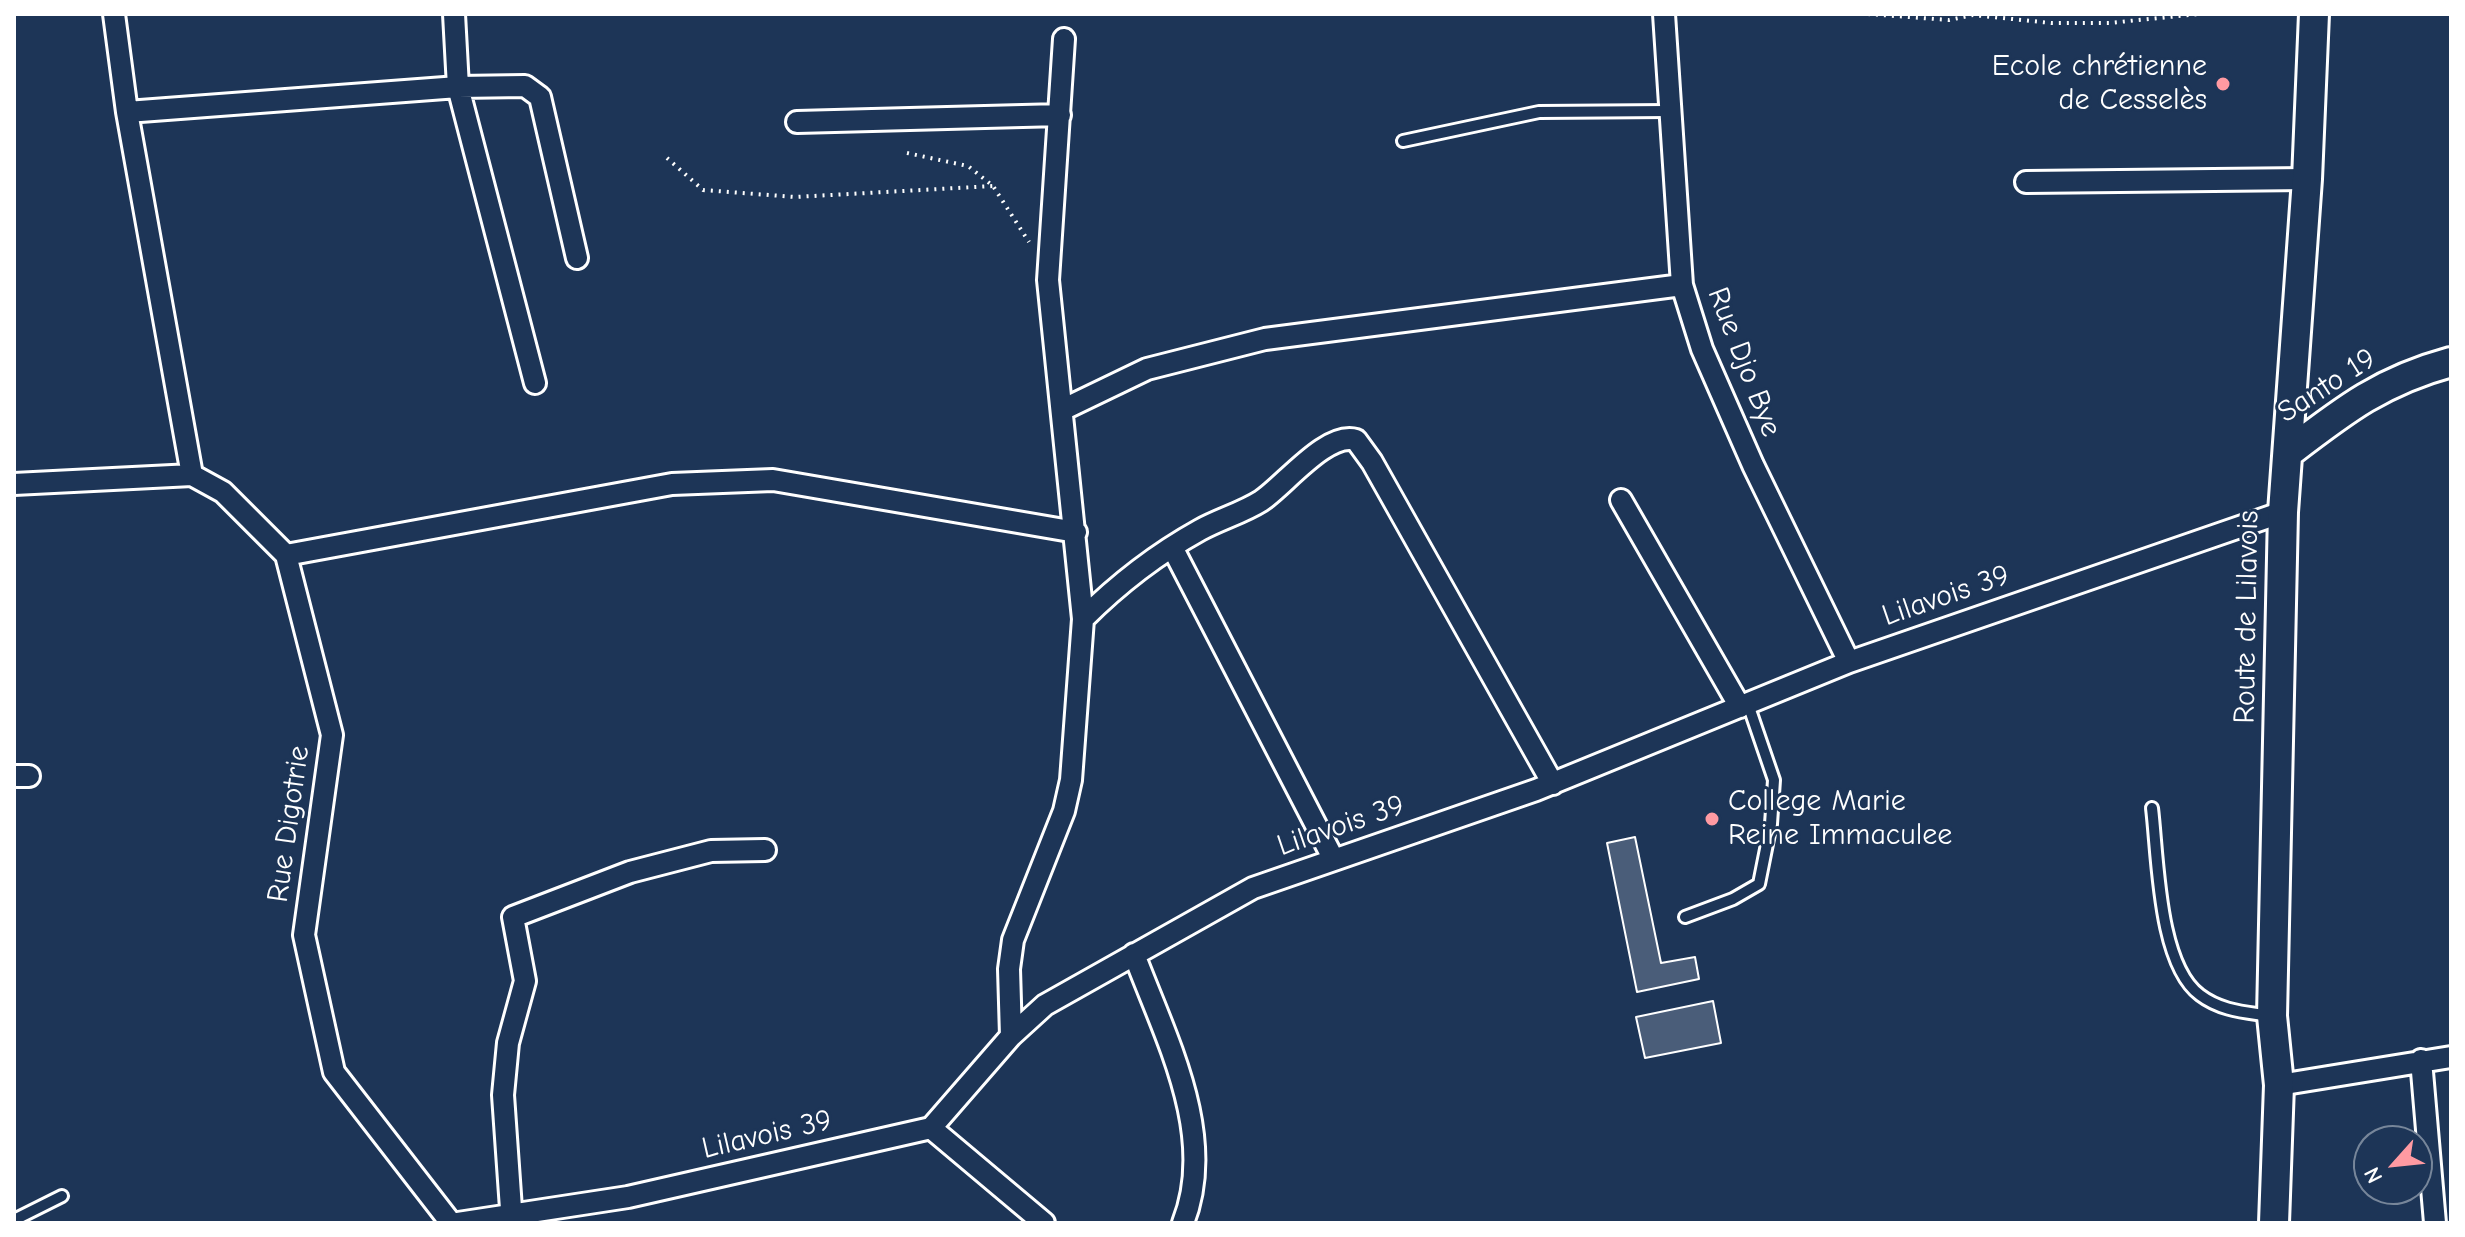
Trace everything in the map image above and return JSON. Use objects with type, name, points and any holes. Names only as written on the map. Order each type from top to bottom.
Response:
[{"type":"main road","name":"Route de Lilavois","points":[[2274,1223],[2279,1085],[2272,1016],[2283,512],[2307,179],[2314,14]]},
{"type":"main road","name":"Santo 19","points":[[2288,453],[2355,401],[2407,374],[2451,362]]},
{"type":"street","points":[[114,14],[127,112],[192,475]]},
{"type":"street","points":[[454,14],[458,87],[535,383]]},
{"type":"street","name":"Rue Djo Bye","points":[[1664,14],[1668,111],[1682,285],[1702,349],[1746,451],[1849,662]]},
{"type":"street","points":[[1011,1036],[1009,969],[1013,940],[1064,811],[1071,780],[1083,619],[1064,409],[1048,280],[1064,39]]},
{"type":"street","points":[[127,112],[458,87],[525,86],[540,97],[577,258]]},
{"type":"street","points":[[797,122],[1060,115]]},
{"type":"street","points":[[2026,182],[2307,179]]},
{"type":"street","points":[[1064,409],[1147,369],[1265,339],[1682,285]]},
{"type":"street","points":[[1083,619],[1137,568],[1217,521],[1252,507],[1327,447],[1343,439],[1356,440],[1372,462],[1553,784]]},
{"type":"street","points":[[14,484],[192,475],[223,492],[286,555],[672,484],[758,481],[1076,532]]},
{"type":"street","points":[[1621,500],[1744,705]]},
{"type":"street","name":"Lilavois 39","points":[[458,1223],[511,1220],[628,1197],[931,1128],[1011,1036],[1045,1005],[1253,888],[1553,784],[1849,662],[2283,512]]},
{"type":"street","points":[[1172,547],[1334,860]]},
{"type":"street","name":"Rue Digotrie","points":[[286,555],[332,735],[304,935],[334,1072],[451,1223]]},
{"type":"street","points":[[511,1220],[503,1095],[508,1043],[525,981],[513,917],[644,868],[711,851],[765,850]]},
{"type":"street","points":[[1134,954],[1178,1072],[1191,1124],[1195,1170],[1192,1200],[1183,1223]]},
{"type":"street","points":[[2279,1085],[2451,1057]]},
{"type":"street","points":[[2421,1060],[2435,1223]]},
{"type":"street","points":[[931,1128],[1044,1223]]},
{"type":"lane","points":[[1403,141],[1539,112],[1668,111]]},
{"type":"lane","points":[[1685,917],[1733,899],[1759,884],[1771,824],[1774,780],[1744,705]]},
{"type":"lane","points":[[2152,808],[2168,937],[2186,982],[2200,996],[2226,1010],[2272,1016]]},
{"type":"lane","points":[[14,1220],[62,1196]]},
{"type":"path","points":[[1868,14],[1949,20],[1973,15],[2051,23],[2109,23],[2199,14]]},
{"type":"path","points":[[907,153],[968,166],[993,186],[1035,251],[1048,280]]},
{"type":"path","points":[[667,158],[703,190],[795,197],[993,186]]},
{"type":"building","points":[[1635,837],[1661,963],[1695,957],[1699,979],[1637,992],[1607,843]]},
{"type":"building","points":[[1713,1001],[1721,1043],[1645,1058],[1636,1017]]},
{"type":"place","name":"Ecole chrétienne de Cesselès","points":[[2223,84]]},
{"type":"place","name":"College Marie Reine Immaculee","points":[[1712,819]]}]
